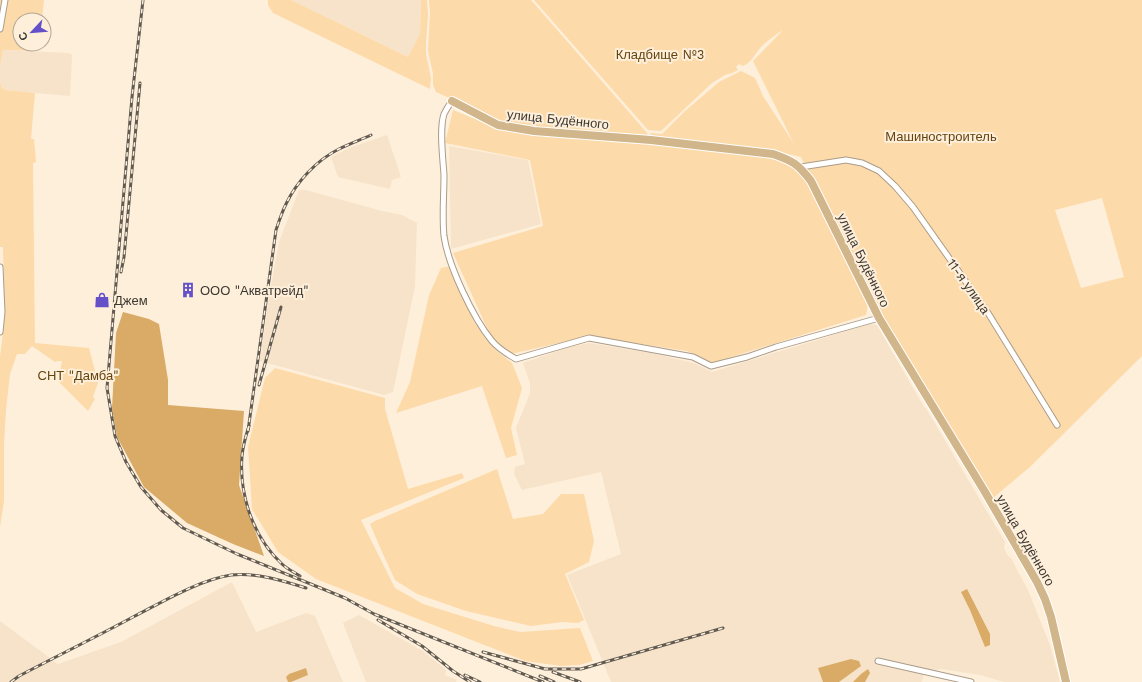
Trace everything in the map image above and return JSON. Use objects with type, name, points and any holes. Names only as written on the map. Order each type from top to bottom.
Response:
[{"type":"main road","name":"улица Будённого","points":[[452,101],[498,125],[534,131],[650,140],[772,154],[788,160],[801,168],[811,181],[879,318],[985,492],[1037,582],[1051,617],[1066,682]]},
{"type":"street","points":[[0,29],[5,0]]},
{"type":"street","points":[[452,101],[444,115],[442,138],[444,176],[444,235],[447,254],[466,298],[481,326],[493,342],[507,354],[516,358],[589,338],[694,357],[711,366],[747,357],[879,318]]},
{"type":"street","name":"11-я улица","points":[[801,168],[846,160],[862,163],[879,172],[895,186],[913,206],[988,313],[1057,425]]},
{"type":"street","points":[[0,267],[2,312],[0,332]]},
{"type":"street","points":[[878,661],[972,682]]},
{"type":"shaded area","points":[[291,0],[421,0],[420,34],[408,57]]},
{"type":"shaded area","points":[[3,50],[12,50],[12,52],[69,53],[72,55],[70,96],[6,90],[2,88],[0,82],[0,67]]},
{"type":"shaded area","points":[[387,135],[401,177],[392,180],[390,189],[338,177],[331,157],[349,148]]},
{"type":"shaded area","points":[[449,146],[528,160],[541,224],[451,249]]},
{"type":"shaded area","points":[[299,190],[306,190],[402,215],[417,223],[415,286],[393,392],[384,395],[260,361],[269,297],[279,242]]},
{"type":"shaded area","points":[[123,312],[149,319],[159,324],[168,380],[168,405],[244,411],[239,485],[264,556],[187,523],[144,487],[117,437],[112,408],[116,333]]},
{"type":"shaded area","points":[[870,324],[877,325],[1005,542],[1004,548],[1028,590],[1050,645],[1060,682],[1004,682],[980,675],[941,669],[924,674],[922,682],[611,682],[567,575],[621,554],[601,472],[522,490],[514,474],[515,467],[525,464],[516,428],[530,393],[530,383],[523,363],[569,347],[589,343],[651,353],[694,363],[712,372]]},
{"type":"shaded area","points":[[232,582],[256,632],[306,613],[315,616],[343,682],[0,682],[0,621],[58,664],[121,642]]},
{"type":"shaded area","points":[[967,589],[990,634],[990,645],[985,647],[961,592]]},
{"type":"shaded area","points":[[359,615],[423,651],[446,670],[445,675],[457,680],[456,682],[366,682],[343,623]]},
{"type":"shaded area","points":[[851,659],[859,661],[861,666],[839,682],[823,682],[818,668]]},
{"type":"shaded area","points":[[306,668],[308,675],[288,682],[286,677],[289,674]]},
{"type":"shaded area","points":[[868,669],[870,673],[865,682],[853,682],[861,674]]},
{"type":"green space","points":[[0,0],[44,0],[43,12],[12,12],[12,50],[3,50],[0,67]]},
{"type":"green space","points":[[268,0],[291,0],[408,57],[420,34],[421,0],[427,0],[428,15],[426,54],[431,78],[430,89],[273,13],[268,5]]},
{"type":"green space","points":[[429,0],[531,0],[648,134],[643,137],[519,125],[500,121],[436,92],[433,85],[433,74],[428,51],[430,12]]},
{"type":"green space","name":"Машиностроитель","points":[[534,0],[1142,0],[1142,356],[1031,466],[993,498],[881,319],[801,157],[745,147],[651,138],[650,133],[662,134],[685,111],[719,82],[741,71],[755,78],[763,96],[794,144],[753,61],[783,30],[763,45],[746,64],[743,66],[739,64],[736,67],[738,70],[725,75],[712,83],[661,131],[648,130]],"holes":[[[1102,198],[1124,277],[1081,288],[1055,210]]]},
{"type":"green space","name":"СНТ \"Дамба\"","points":[[0,82],[2,88],[6,90],[35,93],[31,139],[34,139],[36,162],[33,163],[35,343],[89,348],[98,383],[93,397],[95,399],[88,411],[58,381],[62,361],[55,362],[32,346],[25,354],[17,354],[10,374],[6,410],[4,444],[4,501],[0,527],[0,356],[4,302],[3,247],[0,247]]},
{"type":"green space","points":[[453,110],[497,128],[776,158],[802,173],[868,305],[866,315],[712,363],[687,351],[589,336],[511,354],[491,337],[453,253],[543,226],[530,160],[445,143]]},
{"type":"green space","points":[[451,266],[474,322],[497,351],[512,363],[522,388],[511,428],[517,455],[506,458],[482,386],[396,413],[410,382],[429,295],[441,268]]},
{"type":"green space","points":[[275,368],[385,398],[385,409],[408,489],[462,473],[464,478],[361,520],[395,588],[423,604],[494,626],[520,632],[580,628],[593,661],[579,665],[561,666],[525,661],[316,579],[278,552],[252,509],[248,447],[265,378]]},
{"type":"green space","points":[[497,469],[513,519],[543,514],[561,494],[584,494],[594,541],[589,562],[565,574],[584,620],[578,623],[562,622],[531,626],[466,611],[417,594],[395,580],[370,524]]},
{"type":"railway","points":[[143,0],[132,97],[107,388],[115,436],[126,462],[141,487],[161,510],[183,528],[237,554],[345,598],[374,614],[543,682]]},
{"type":"railway","points":[[121,272],[124,257],[140,83]]},
{"type":"railway","points":[[248,431],[276,230],[283,210],[296,187],[315,165],[339,149],[371,135]]},
{"type":"railway","points":[[259,385],[281,307]]},
{"type":"railway","points":[[249,426],[243,448],[242,471],[243,486],[250,514],[263,541],[272,553],[284,566],[300,576]]},
{"type":"railway","points":[[11,682],[19,676],[168,598],[206,582],[240,574],[279,580],[306,588]]},
{"type":"railway","points":[[378,620],[422,646],[453,671],[470,682]]},
{"type":"railway","points":[[483,652],[545,669],[581,669],[723,628]]},
{"type":"railway","points":[[553,672],[580,682]]},
{"type":"railway","points":[[465,675],[480,682]]},
{"type":"railway","points":[[540,676],[554,682]]},
{"type":"place","name":"ООО \"Акватрейд\"","points":[[188,290]]},
{"type":"place","name":"Джем","points":[[102,300]]},
{"type":"park label","name":"Кладбище №3","points":[[660,54]]}]
